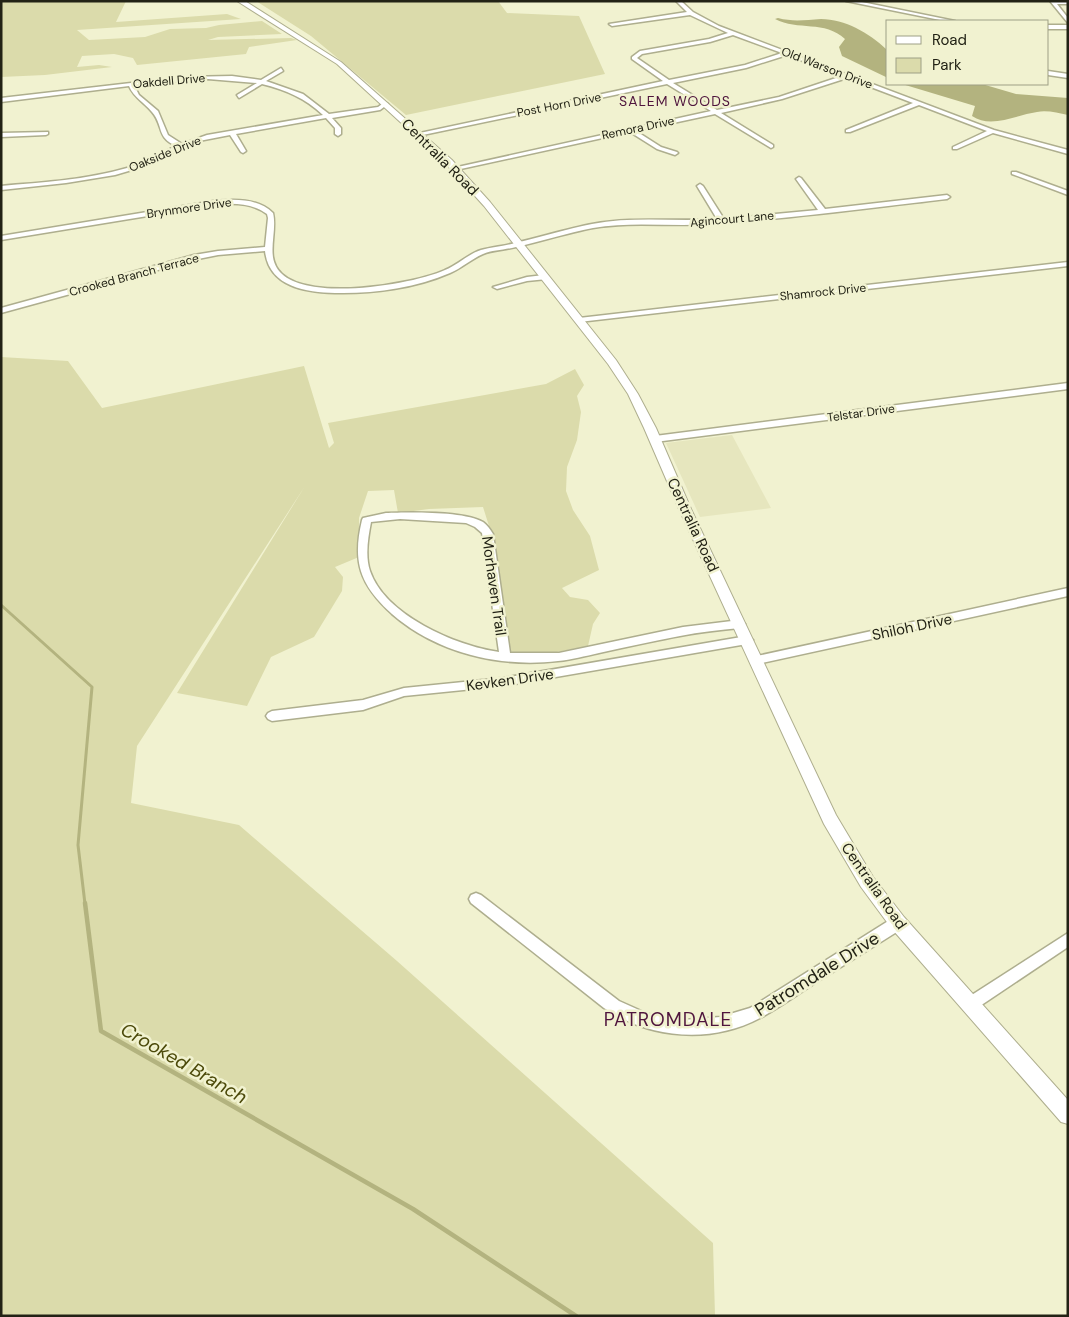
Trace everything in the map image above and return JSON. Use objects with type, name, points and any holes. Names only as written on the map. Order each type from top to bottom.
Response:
[{"type":"main road","name":"Centralia Road","points":[[240,1],[332,58],[456,168],[579,320],[626,382],[655,440],[685,509],[830,819],[867,882],[898,924],[1068,1115]]},
{"type":"street","name":"Old Warson Drive","points":[[678,1],[691,13],[734,33],[992,131],[1068,152]]},
{"type":"street","points":[[848,1],[863,3],[912,17],[942,20]]},
{"type":"street","points":[[1052,2],[1068,3]]},
{"type":"street","points":[[1052,2],[1068,22]]},
{"type":"street","points":[[612,24],[691,13]]},
{"type":"street","points":[[1049,26],[1068,27]]},
{"type":"street","points":[[734,33],[710,40],[640,53],[634,57],[635,60],[715,112],[771,146]]},
{"type":"street","name":"Post Horn Drive","points":[[418,134],[746,66],[788,53]]},
{"type":"street","points":[[239,96],[281,70]]},
{"type":"street","points":[[1049,73],[1068,76]]},
{"type":"street","name":"Remora Drive","points":[[456,168],[796,94],[848,76]]},
{"type":"street","name":"Oakdell Drive","points":[[1,100],[198,78],[239,79],[286,89],[302,96],[327,116],[338,128],[338,134]]},
{"type":"street","points":[[131,84],[138,98],[159,117],[164,135],[171,142],[181,146]]},
{"type":"street","points":[[848,130],[919,103]]},
{"type":"street","name":"Oakside Drive","points":[[1,188],[127,170],[150,162],[181,146],[207,137],[380,108],[385,104]]},
{"type":"street","points":[[631,130],[659,148],[675,152]]},
{"type":"street","points":[[955,148],[992,131]]},
{"type":"street","points":[[1,135],[46,133]]},
{"type":"street","points":[[232,133],[243,151]]},
{"type":"street","points":[[1014,173],[1068,193]]},
{"type":"street","points":[[799,179],[822,210]]},
{"type":"street","points":[[700,186],[721,220]]},
{"type":"street","name":"Agincourt Lane","points":[[518,245],[576,228],[604,224],[633,222],[679,223],[721,220],[947,197]]},
{"type":"street","name":"Brynmore Drive","points":[[1,238],[214,203],[236,202],[259,206],[270,213],[272,218],[268,250],[270,264],[276,272],[287,281],[304,288],[338,291],[376,288],[433,277],[449,271],[480,253],[518,245]]},
{"type":"street","name":"Crooked Branch Terrace","points":[[1,311],[197,257],[218,253],[268,250]]},
{"type":"street","name":"Shamrock Drive","points":[[579,320],[1068,264]]},
{"type":"street","points":[[1058,265],[1068,274]]},
{"type":"street","points":[[497,287],[527,279],[544,277]]},
{"type":"street","name":"Telstar Drive","points":[[655,440],[1068,386]]},
{"type":"street","name":"Morhaven Trail","points":[[505,658],[488,534],[485,529],[474,522],[466,520],[409,516],[372,517],[367,520],[363,562],[373,586],[382,598],[409,622],[442,641],[466,650],[505,658],[525,660],[559,657],[683,631],[740,624]]},
{"type":"street","name":"Shiloh Drive","points":[[757,660],[1068,592]]},
{"type":"street","name":"Kevken Drive","points":[[272,716],[363,706],[404,692],[503,682],[747,640]]},
{"type":"street","name":"Patromdale Drive","points":[[476,898],[560,966],[614,1006],[650,1022],[694,1029],[716,1027],[740,1020],[898,924]]},
{"type":"street","points":[[970,1005],[1068,939]]},
{"type":"shaded area","points":[[775,19],[839,21],[856,28],[886,49],[886,77],[842,56],[839,47],[845,39],[837,33],[820,27],[793,25]]},
{"type":"shaded area","points":[[905,85],[985,85],[1016,94],[1068,98],[1068,115],[1041,111],[1004,120],[987,121],[979,120],[972,116],[975,106]]},
{"type":"shaded area","points":[[732,435],[771,508],[700,517],[666,443]]},
{"type":"green space","points":[[1,1],[126,1],[116,22],[227,14],[241,19],[77,30],[89,40],[145,37],[170,29],[206,28],[262,21],[282,34],[218,37],[208,40],[291,38],[297,40],[249,47],[246,54],[137,65],[133,58],[114,54],[82,56],[77,67],[99,65],[112,67],[45,75],[1,77]]},
{"type":"green space","points":[[256,1],[498,1],[507,13],[579,16],[605,74],[406,115],[311,36]]},
{"type":"green space","points":[[1,357],[68,361],[102,408],[304,366],[329,448],[334,443],[328,423],[546,384],[575,369],[584,385],[577,396],[581,412],[577,440],[567,467],[566,491],[573,510],[590,536],[599,570],[562,588],[570,597],[588,600],[600,613],[593,624],[588,646],[541,655],[510,653],[489,526],[483,507],[429,509],[398,513],[394,490],[368,491],[359,518],[359,557],[335,567],[343,577],[342,591],[314,637],[271,657],[247,706],[177,693],[305,486],[137,746],[131,803],[239,825],[397,961],[713,1243],[715,1316],[1,1316]]},
{"type":"waterway","name":"Crooked Branch","points":[[1,605],[92,687],[78,845],[85,904]]},
{"type":"waterway","name":"Crooked Branch","points":[[85,903],[101,1031],[413,1209],[576,1316]]},
{"type":"district","name":"SALEM WOODS","points":[[675,101]]},
{"type":"district","name":"PATROMDALE","points":[[668,1019]]}]
